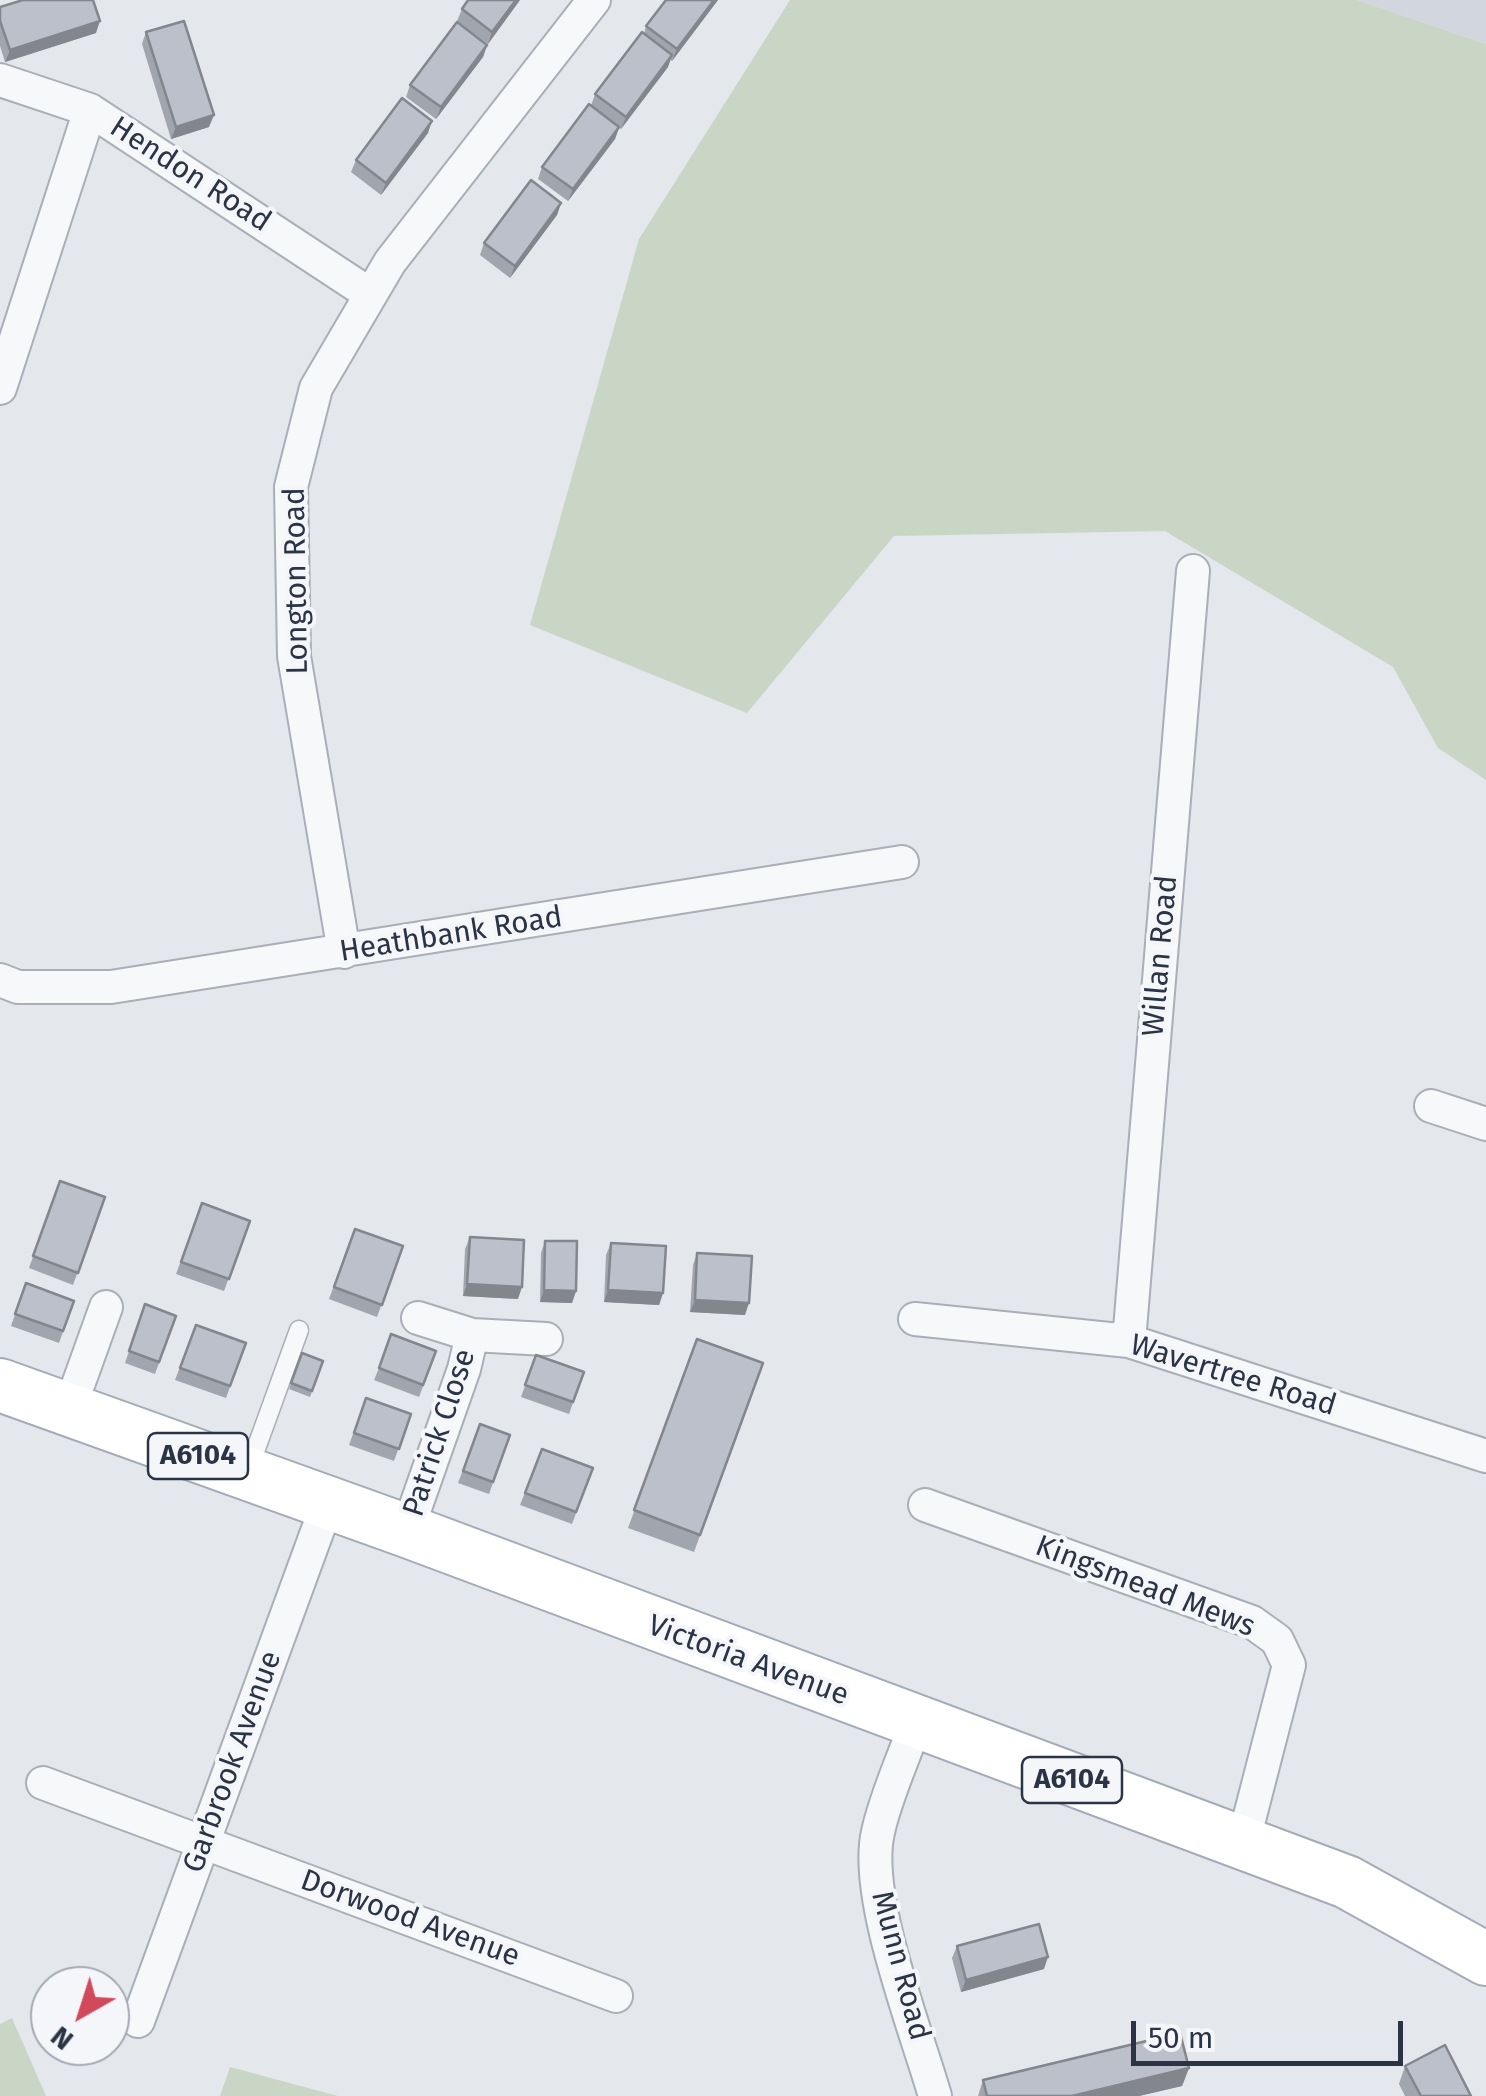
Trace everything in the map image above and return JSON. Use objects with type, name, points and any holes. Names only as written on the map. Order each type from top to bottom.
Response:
[{"type":"main road","name":"Victoria Avenue","points":[[0,1385],[407,1531],[1347,1882],[1486,1959]]},
{"type":"street","name":"Longton Road","points":[[344,952],[294,656],[291,487],[316,388],[368,293],[594,0]]},
{"type":"street","name":"Hendon Road","points":[[0,80],[90,110],[368,293]]},
{"type":"street","points":[[0,388],[90,110]]},
{"type":"street","name":"Willan Road","points":[[1129,1340],[1193,571]]},
{"type":"street","name":"Heathbank Road","points":[[0,980],[18,987],[111,987],[902,862]]},
{"type":"street","points":[[1431,1106],[1486,1124]]},
{"type":"street","points":[[69,1410],[106,1307]]},
{"type":"street","name":"Patrick Close","points":[[418,1318],[472,1335],[546,1339]]},
{"type":"street","name":"Wavertree Road","points":[[914,1319],[1129,1340],[1486,1456]]},
{"type":"street","name":"Patrick Close","points":[[407,1531],[464,1369],[472,1335]]},
{"type":"street","name":"Garbrook Avenue","points":[[138,2021],[328,1502]]},
{"type":"street","name":"Kingsmead Mews","points":[[925,1505],[1252,1622],[1277,1640],[1289,1665],[1243,1843]]},
{"type":"street","name":"Munn Road","points":[[916,1722],[877,1834],[876,1868],[880,1905],[935,2096]]},
{"type":"street","name":"Dorwood Avenue","points":[[43,1783],[616,1996]]},
{"type":"lane","points":[[247,1473],[299,1330]]},
{"type":"shaded area","points":[[1357,0],[1486,0],[1486,44]]},
{"type":"green space","points":[[790,0],[1357,0],[1486,44],[1486,780],[1438,748],[1393,667],[1165,531],[894,536],[747,713],[530,625],[639,239]]},
{"type":"green space","points":[[12,2018],[46,2096],[0,2096],[0,2024]]},
{"type":"green space","points":[[230,2067],[338,2096],[220,2096]]},
{"type":"building","points":[[23,0],[93,0],[100,21],[10,50],[0,21],[0,7]]},
{"type":"building","points":[[468,0],[516,0],[492,32],[462,9]]},
{"type":"building","points":[[666,0],[714,0],[677,49],[646,26]]},
{"type":"building","points":[[184,21],[214,115],[176,127],[146,32]]},
{"type":"building","points":[[457,22],[487,45],[441,107],[410,85]]},
{"type":"building","points":[[642,32],[672,55],[626,117],[595,94]]},
{"type":"building","points":[[402,98],[432,121],[386,183],[356,160]]},
{"type":"building","points":[[589,104],[619,127],[573,189],[542,167]]},
{"type":"building","points":[[531,180],[561,203],[515,266],[484,243]]},
{"type":"building","points":[[60,1181],[105,1197],[78,1273],[33,1256]]},
{"type":"building","points":[[202,1203],[250,1221],[229,1279],[181,1262]]},
{"type":"building","points":[[355,1229],[403,1246],[382,1305],[334,1287]]},
{"type":"building","points":[[470,1237],[524,1240],[522,1287],[467,1284]]},
{"type":"building","points":[[545,1241],[577,1241],[576,1291],[544,1290]]},
{"type":"building","points":[[611,1243],[666,1246],[663,1293],[608,1290]]},
{"type":"building","points":[[697,1253],[752,1256],[749,1303],[695,1300]]},
{"type":"building","points":[[26,1283],[74,1301],[63,1331],[15,1314]]},
{"type":"building","points":[[145,1304],[176,1316],[159,1362],[129,1351]]},
{"type":"building","points":[[196,1325],[246,1343],[230,1386],[180,1368]]},
{"type":"building","points":[[391,1334],[436,1351],[423,1385],[379,1368]]},
{"type":"building","points":[[697,1339],[763,1363],[700,1535],[634,1510]]},
{"type":"building","points":[[302,1353],[323,1361],[312,1391],[291,1383]]},
{"type":"building","points":[[536,1355],[584,1372],[573,1402],[525,1385]]},
{"type":"building","points":[[366,1398],[411,1414],[399,1449],[354,1433]]},
{"type":"building","points":[[480,1424],[510,1435],[493,1482],[463,1471]]},
{"type":"building","points":[[542,1449],[593,1468],[576,1512],[525,1493]]},
{"type":"building","points":[[1039,1924],[1048,1957],[966,1980],[957,1946]]},
{"type":"building","points":[[1180,2033],[1189,2068],[1072,2096],[987,2096],[983,2080]]},
{"type":"building","points":[[1445,2045],[1471,2096],[1421,2096],[1405,2066]]}]
